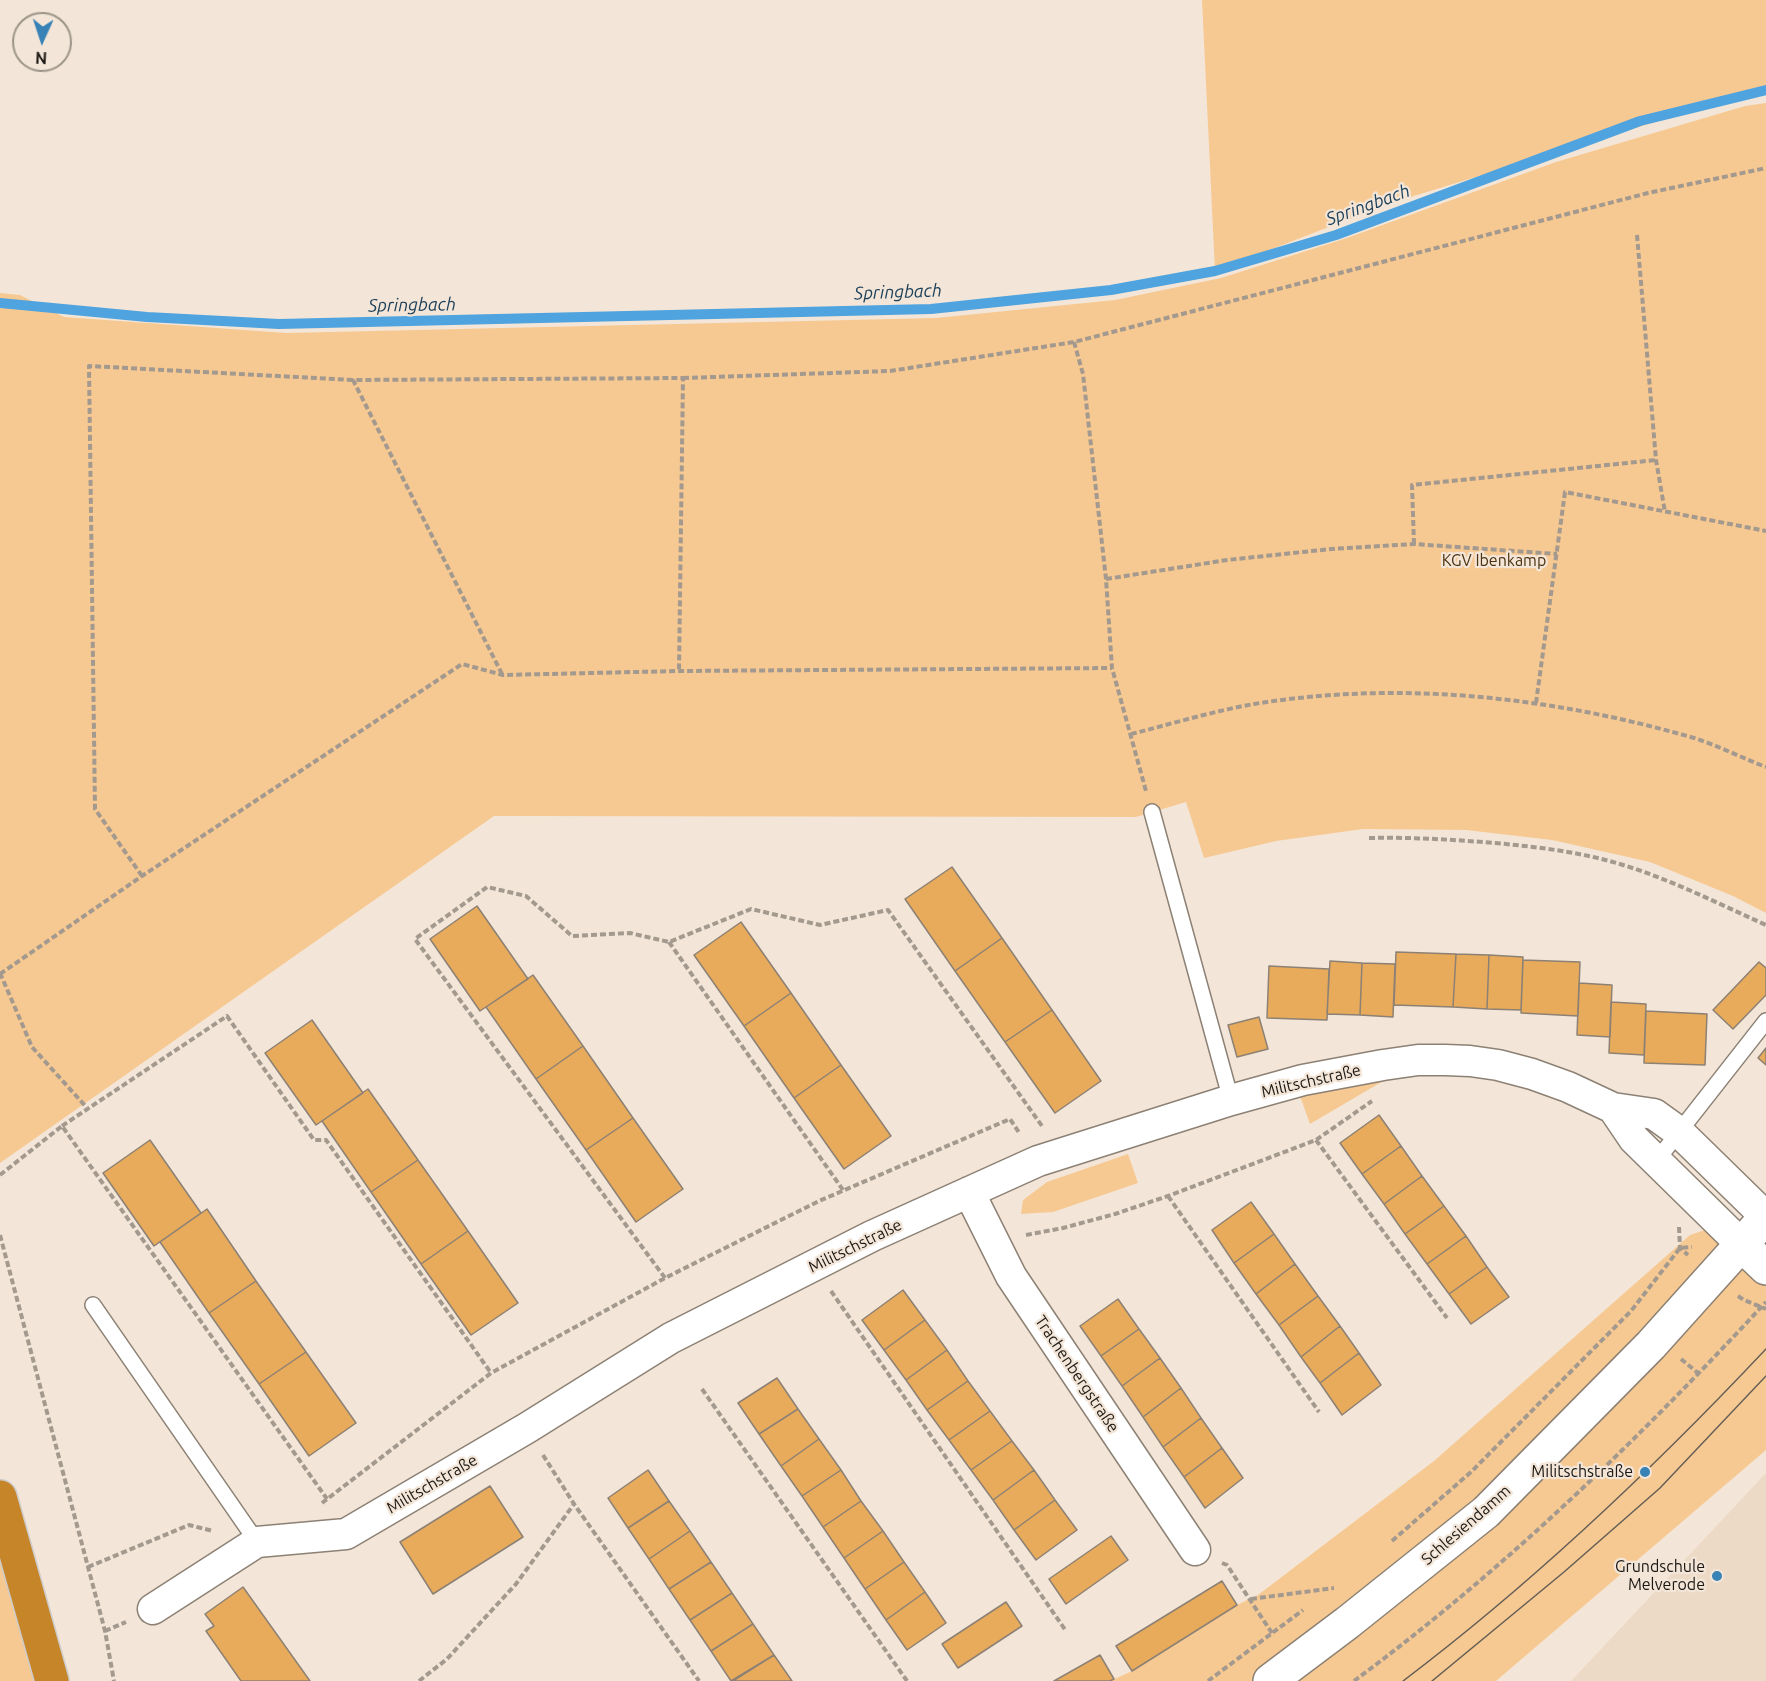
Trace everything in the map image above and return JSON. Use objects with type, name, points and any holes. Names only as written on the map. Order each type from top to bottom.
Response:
[{"type":"highway","points":[[0,1497],[52,1681]]},
{"type":"street","name":"Militschstraße","points":[[153,1609],[257,1542],[346,1534],[527,1428],[671,1338],[872,1236],[1050,1157],[1303,1080],[1418,1060],[1498,1065],[1532,1074],[1568,1087],[1613,1108],[1654,1114],[1679,1132],[1766,1217]]},
{"type":"street","name":"Militschstraße","points":[[1613,1108],[1635,1139],[1741,1244]]},
{"type":"street","name":"Trachenbergstraße","points":[[969,1192],[1011,1276],[1195,1550]]},
{"type":"street","name":"Schlesiendamm","points":[[1270,1681],[1486,1512],[1651,1345],[1766,1217]]},
{"type":"street","points":[[1741,1244],[1766,1268]]},
{"type":"lane","points":[[1152,812],[1231,1101]]},
{"type":"lane","points":[[1657,1160],[1766,1021]]},
{"type":"lane","points":[[93,1305],[257,1542]]},
{"type":"path","points":[[142,876],[95,809],[89,366],[353,380],[683,378],[890,371],[1074,342],[1648,193],[1766,168]]},
{"type":"path","points":[[1637,235],[1656,460],[1665,512]]},
{"type":"path","points":[[1074,342],[1083,374],[1106,579],[1112,669],[1152,812]]},
{"type":"path","points":[[679,671],[683,378]]},
{"type":"path","points":[[353,380],[503,675]]},
{"type":"path","points":[[1414,544],[1412,485],[1656,460]]},
{"type":"path","points":[[1536,704],[1565,492],[1766,531]]},
{"type":"path","points":[[1106,579],[1227,560],[1331,549],[1414,544],[1557,554]]},
{"type":"path","points":[[88,1109],[32,1047],[0,974],[142,876],[462,664],[503,675],[679,671],[1112,669]]},
{"type":"path","points":[[1131,734],[1254,704],[1345,694],[1425,693],[1536,704],[1617,718],[1697,739],[1766,767]]},
{"type":"path","points":[[1369,838],[1464,840],[1590,856],[1662,878],[1766,925]]},
{"type":"path","points":[[665,1278],[415,939],[487,887],[526,896],[572,936],[630,933],[669,942],[751,909],[820,925],[888,910],[1050,1157]]},
{"type":"path","points":[[669,942],[843,1191]]},
{"type":"path","points":[[0,1174],[62,1126],[227,1016],[314,1140],[326,1140],[491,1373]]},
{"type":"path","points":[[993,1241],[1073,1225],[1168,1196],[1316,1140],[1375,1099]]},
{"type":"path","points":[[317,1506],[491,1373],[665,1278],[843,1191],[1010,1119],[1050,1157]]},
{"type":"path","points":[[62,1126],[327,1499]]},
{"type":"path","points":[[1316,1140],[1447,1318]]},
{"type":"path","points":[[1168,1196],[1319,1412]]},
{"type":"path","points":[[1384,1548],[1471,1472],[1631,1311],[1680,1248],[1677,1216]]},
{"type":"path","points":[[0,1235],[105,1631],[114,1681]]},
{"type":"path","points":[[1680,1248],[1741,1244]]},
{"type":"path","points":[[814,1266],[1066,1631]]},
{"type":"path","points":[[1354,1681],[1392,1653],[1524,1543],[1616,1456],[1766,1302]]},
{"type":"path","points":[[1676,1355],[1698,1373]]},
{"type":"path","points":[[702,1389],[907,1681]]},
{"type":"path","points":[[552,1470],[699,1681]]},
{"type":"path","points":[[419,1681],[447,1659],[516,1584],[574,1503]]},
{"type":"path","points":[[88,1567],[189,1525],[257,1542]]},
{"type":"path","points":[[1195,1550],[1227,1565],[1272,1633]]},
{"type":"path","points":[[1325,1594],[1342,1582]]},
{"type":"path","points":[[1251,1599],[1334,1588]]},
{"type":"path","points":[[1208,1681],[1308,1607]]},
{"type":"shaded area","name":"Grundschule Melverode","points":[[1766,1473],[1766,1681],[1571,1681],[1572,1680]]},
{"type":"green space","points":[[1202,0],[1766,0],[1766,88],[1391,203],[1215,271]]},
{"type":"green space","name":"KGV Ibenkamp","points":[[1766,103],[1766,913],[1733,896],[1650,862],[1552,840],[1466,830],[1363,829],[1276,841],[1204,858],[1186,802],[1136,817],[494,816],[0,1163],[0,293],[20,295],[64,317],[286,333],[936,318],[1115,300],[1221,278],[1347,238],[1556,162],[1745,106]]},
{"type":"green space","points":[[1395,1074],[1310,1124],[1300,1096]]},
{"type":"green space","points":[[1128,1154],[1138,1183],[1053,1212],[1021,1214],[1023,1200],[1047,1182]]},
{"type":"green space","points":[[1717,1226],[1766,1272],[1766,1450],[1496,1681],[1110,1681],[1132,1671],[1237,1605],[1258,1595],[1434,1461],[1690,1235]]},
{"type":"green space","points":[[0,1555],[36,1681],[0,1681]]},
{"type":"building","points":[[952,867],[1002,938],[955,971],[905,899]]},
{"type":"building","points":[[477,906],[528,979],[480,1011],[430,939]]},
{"type":"building","points":[[741,922],[791,993],[744,1026],[694,955]]},
{"type":"building","points":[[1002,938],[1052,1010],[1005,1042],[955,971]]},
{"type":"building","points":[[1396,952],[1456,954],[1453,1007],[1394,1005]]},
{"type":"building","points":[[1456,954],[1489,955],[1487,1009],[1453,1007]]},
{"type":"building","points":[[1489,955],[1523,957],[1521,1010],[1487,1009]]},
{"type":"building","points":[[1523,960],[1580,962],[1578,1016],[1521,1013]]},
{"type":"building","points":[[1330,961],[1362,963],[1360,1015],[1327,1014]]},
{"type":"building","points":[[1759,962],[1766,968],[1766,995],[1733,1029],[1713,1010]]},
{"type":"building","points":[[1362,963],[1395,964],[1393,1017],[1360,1015]]},
{"type":"building","points":[[1269,966],[1329,969],[1327,1020],[1267,1018]]},
{"type":"building","points":[[533,975],[583,1046],[536,1079],[486,1007]]},
{"type":"building","points":[[1579,983],[1612,985],[1610,1037],[1577,1035]]},
{"type":"building","points":[[791,993],[841,1065],[794,1098],[744,1026]]},
{"type":"building","points":[[1611,1002],[1646,1004],[1644,1055],[1609,1053]]},
{"type":"building","points":[[1052,1010],[1101,1081],[1055,1113],[1005,1042]]},
{"type":"building","points":[[1646,1011],[1707,1014],[1705,1065],[1644,1063]]},
{"type":"building","points":[[1259,1017],[1268,1049],[1237,1057],[1228,1025]]},
{"type":"building","points":[[312,1020],[363,1093],[316,1125],[265,1053]]},
{"type":"building","points":[[583,1046],[633,1118],[586,1150],[536,1079]]},
{"type":"building","points":[[1766,1048],[1766,1065],[1758,1058]]},
{"type":"building","points":[[841,1065],[891,1136],[844,1169],[794,1098]]},
{"type":"building","points":[[368,1089],[418,1160],[371,1192],[322,1121]]},
{"type":"building","points":[[1379,1115],[1401,1146],[1362,1174],[1340,1143]]},
{"type":"building","points":[[633,1118],[683,1189],[636,1222],[586,1150]]},
{"type":"building","points":[[150,1140],[201,1213],[154,1246],[103,1173]]},
{"type":"building","points":[[1401,1146],[1422,1176],[1384,1204],[1362,1174]]},
{"type":"building","points":[[418,1160],[468,1231],[421,1264],[371,1192]]},
{"type":"building","points":[[1422,1176],[1444,1206],[1405,1234],[1384,1204]]},
{"type":"building","points":[[1251,1202],[1274,1234],[1234,1263],[1212,1230]]},
{"type":"building","points":[[1444,1206],[1466,1236],[1427,1264],[1405,1234]]},
{"type":"building","points":[[207,1209],[256,1281],[209,1313],[160,1242]]},
{"type":"building","points":[[468,1231],[518,1303],[471,1335],[421,1264]]},
{"type":"building","points":[[1274,1234],[1295,1264],[1256,1294],[1234,1263]]},
{"type":"building","points":[[1466,1236],[1487,1267],[1449,1294],[1427,1264]]},
{"type":"building","points":[[1295,1264],[1318,1296],[1279,1325],[1256,1294]]},
{"type":"building","points":[[1487,1267],[1509,1297],[1471,1324],[1449,1294]]},
{"type":"building","points":[[256,1281],[306,1352],[259,1384],[209,1313]]},
{"type":"building","points":[[903,1290],[925,1320],[884,1350],[862,1320]]},
{"type":"building","points":[[1318,1296],[1340,1326],[1301,1357],[1279,1325]]},
{"type":"building","points":[[1118,1299],[1139,1329],[1101,1356],[1080,1326]]},
{"type":"building","points":[[925,1320],[947,1350],[906,1380],[884,1350]]},
{"type":"building","points":[[1340,1326],[1359,1353],[1320,1383],[1301,1357]]},
{"type":"building","points":[[1139,1329],[1160,1358],[1122,1386],[1101,1356]]},
{"type":"building","points":[[947,1350],[968,1381],[927,1410],[906,1380]]},
{"type":"building","points":[[306,1352],[356,1423],[309,1456],[259,1384]]},
{"type":"building","points":[[1359,1353],[1381,1385],[1342,1415],[1320,1383]]},
{"type":"building","points":[[1160,1358],[1181,1388],[1143,1417],[1122,1386]]},
{"type":"building","points":[[777,1378],[798,1409],[759,1434],[738,1403]]},
{"type":"building","points":[[968,1381],[990,1411],[949,1440],[927,1410]]},
{"type":"building","points":[[1181,1388],[1201,1418],[1163,1447],[1143,1417]]},
{"type":"building","points":[[798,1409],[819,1439],[781,1466],[759,1434]]},
{"type":"building","points":[[990,1411],[1012,1441],[971,1470],[949,1440]]},
{"type":"building","points":[[1201,1418],[1222,1448],[1184,1477],[1163,1447]]},
{"type":"building","points":[[819,1439],[841,1470],[802,1496],[781,1466]]},
{"type":"building","points":[[1012,1441],[1034,1470],[993,1500],[971,1470]]},
{"type":"building","points":[[1222,1448],[1243,1478],[1205,1508],[1184,1477]]},
{"type":"building","points":[[648,1470],[669,1501],[628,1528],[608,1498]]},
{"type":"building","points":[[841,1470],[861,1501],[823,1527],[802,1496]]},
{"type":"building","points":[[1034,1470],[1055,1500],[1014,1530],[993,1500]]},
{"type":"building","points":[[490,1486],[523,1537],[433,1594],[400,1542]]},
{"type":"building","points":[[1055,1500],[1077,1530],[1036,1560],[1014,1530]]},
{"type":"building","points":[[669,1501],[690,1531],[649,1559],[628,1528]]},
{"type":"building","points":[[861,1501],[883,1531],[844,1558],[823,1527]]},
{"type":"building","points":[[690,1531],[711,1562],[669,1589],[649,1559]]},
{"type":"building","points":[[883,1531],[904,1562],[865,1589],[844,1558]]},
{"type":"building","points":[[1111,1536],[1128,1560],[1066,1604],[1049,1579]]},
{"type":"building","points":[[711,1562],[732,1593],[690,1620],[669,1589]]},
{"type":"building","points":[[904,1562],[925,1592],[886,1620],[865,1589]]},
{"type":"building","points":[[1222,1581],[1237,1605],[1132,1671],[1116,1646]]},
{"type":"building","points":[[243,1587],[310,1681],[241,1681],[206,1631],[214,1626],[205,1614]]},
{"type":"building","points":[[925,1592],[946,1623],[907,1650],[886,1620]]},
{"type":"building","points":[[732,1593],[753,1624],[711,1651],[690,1620]]},
{"type":"building","points":[[1006,1602],[1022,1626],[958,1668],[942,1644]]},
{"type":"building","points":[[753,1624],[774,1655],[731,1681],[711,1651]]},
{"type":"building","points":[[774,1655],[792,1681],[733,1681]]},
{"type":"building","points":[[1100,1655],[1114,1679],[1110,1681],[1054,1681]]},
{"type":"waterway","name":"Springbach","points":[[0,303],[147,317],[279,324],[931,309],[1111,290],[1215,271],[1336,235],[1640,121],[1766,90]]},
{"type":"tram line","points":[[1403,1681],[1499,1604],[1592,1522],[1766,1349]]},
{"type":"tram line","points":[[1432,1681],[1564,1572],[1660,1488],[1766,1376]]},
{"type":"place","name":"Militschstraße","points":[[1645,1472]]},
{"type":"place","name":"Grundschule Melverode","points":[[1717,1576]]}]
